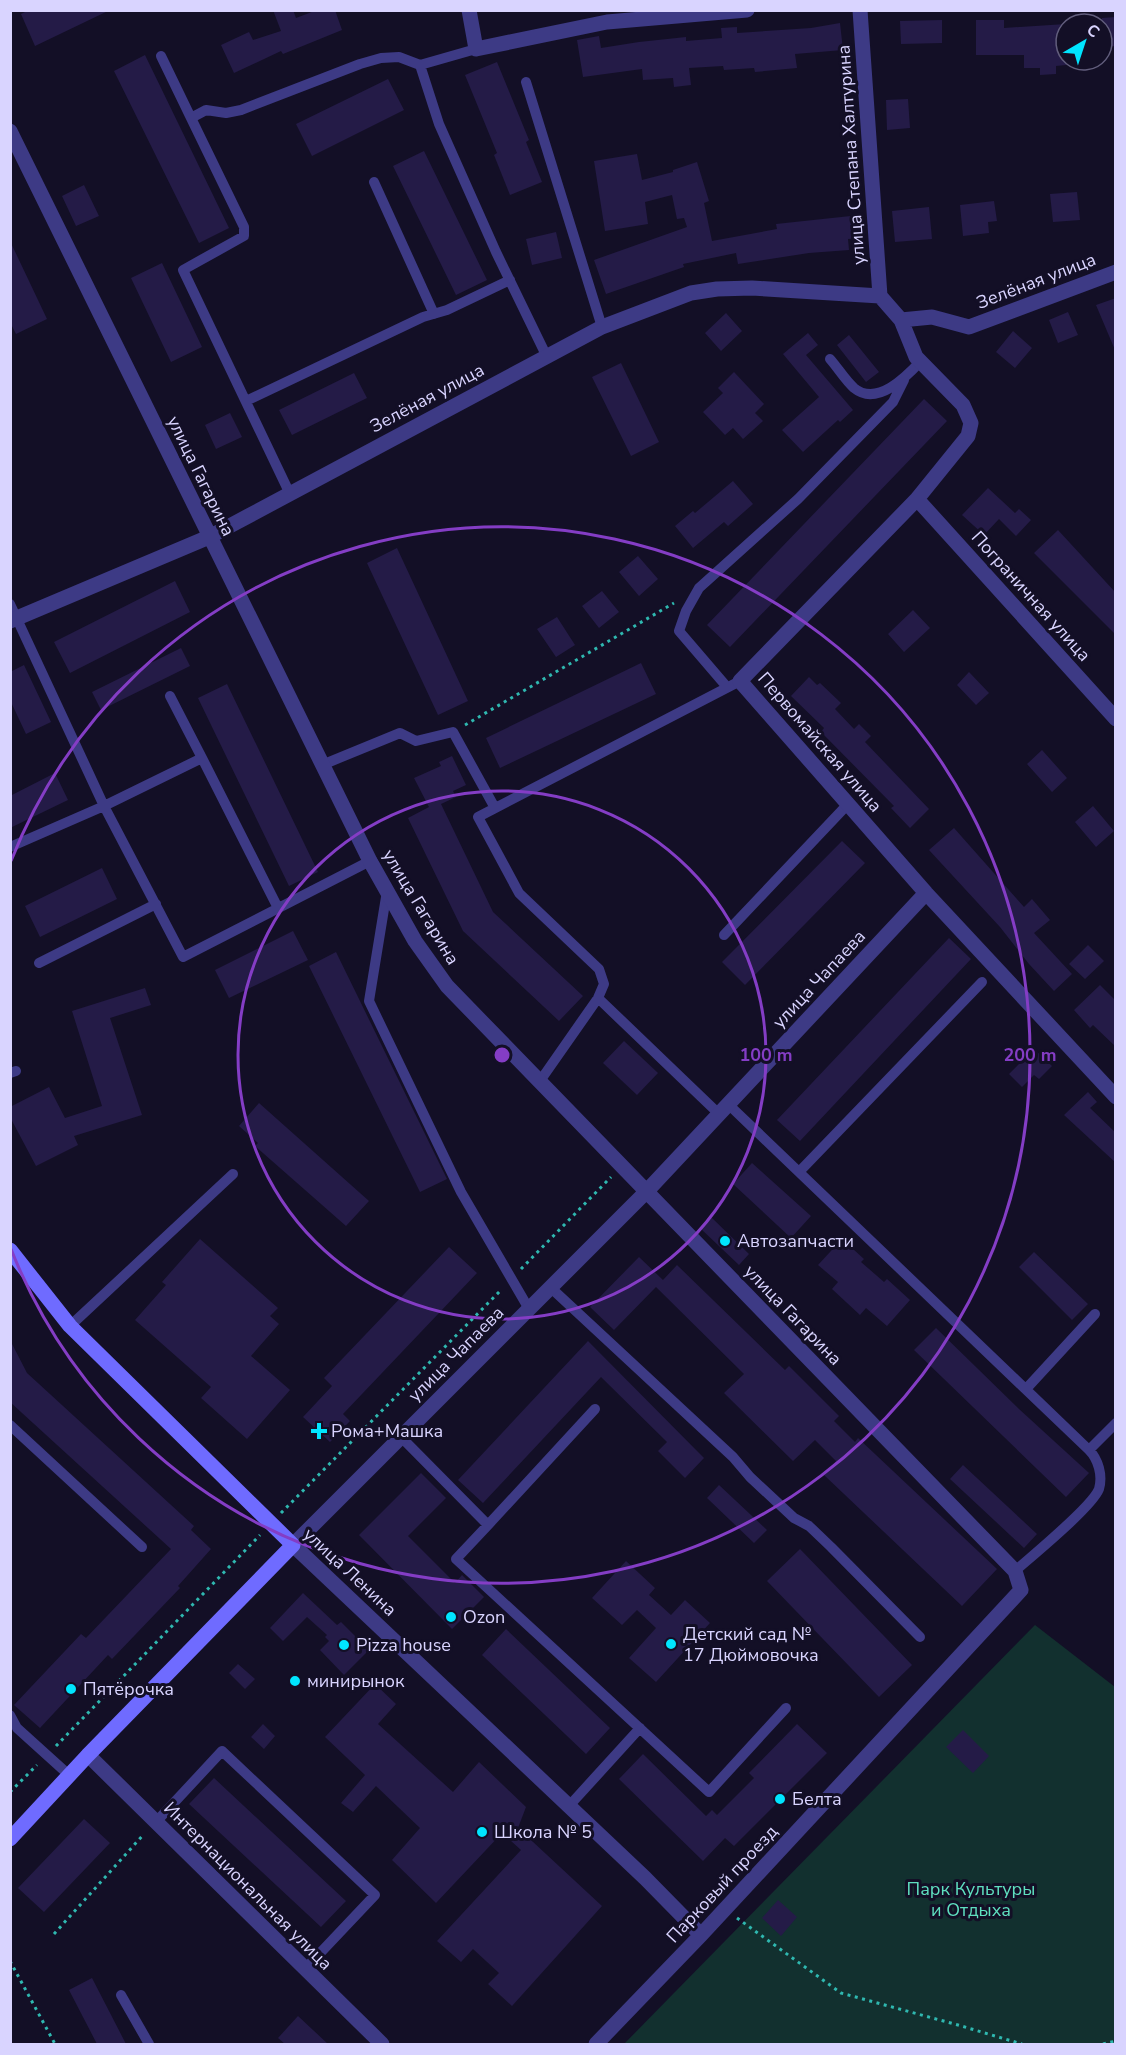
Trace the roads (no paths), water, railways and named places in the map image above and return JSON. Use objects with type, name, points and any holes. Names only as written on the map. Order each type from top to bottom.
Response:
[{"type":"main road","name":"улица Ленина","points":[[10,1250],[70,1326],[293,1545]]},
{"type":"main road","name":"улица Чапаева","points":[[10,1839],[88,1755],[293,1545]]},
{"type":"street","points":[[469,10],[476,50],[607,22],[747,10]]},
{"type":"street","name":"улица Степана Халтурина","points":[[860,10],[880,296]]},
{"type":"street","name":"улица Гагарина","points":[[10,131],[322,765],[370,861],[415,941],[447,986],[1015,1570],[1021,1590]]},
{"type":"street","name":"Зелёная улица","points":[[901,320],[932,317],[969,327],[1116,272]]},
{"type":"street","name":"Зелёная улица","points":[[15,620],[209,537],[602,327],[691,293],[717,289],[752,288],[880,296]]},
{"type":"street","name":"Первомайская улица","points":[[880,296],[901,320],[916,357],[963,405],[971,423],[968,436],[917,499],[733,684],[848,804],[926,892],[1116,1097]]},
{"type":"street","name":"Пограничная улица","points":[[917,499],[1116,719]]},
{"type":"street","name":"улица Чапаева","points":[[293,1545],[646,1192],[926,892]]},
{"type":"street","name":"улица Ленина","points":[[293,1545],[645,1878],[701,1935]]},
{"type":"street","name":"Парковый проезд","points":[[596,2044],[725,1910],[1021,1590]]},
{"type":"street","name":"Интернациональная улица","points":[[88,1755],[382,2044]]},
{"type":"lane","points":[[191,118],[206,110],[226,112],[241,110],[381,58],[399,57],[420,65],[476,50]]},
{"type":"lane","points":[[161,56],[244,227],[244,236],[183,270],[290,494]]},
{"type":"lane","points":[[420,65],[439,124],[547,357]]},
{"type":"lane","points":[[526,82],[602,327]]},
{"type":"lane","points":[[374,182],[434,314]]},
{"type":"lane","points":[[246,401],[423,317],[447,310],[510,280]]},
{"type":"lane","points":[[830,359],[854,388],[864,394],[879,394],[904,380]]},
{"type":"lane","points":[[540,1081],[598,998],[604,984],[599,969],[519,893],[478,817],[733,684],[679,631],[686,611],[699,588],[798,499],[893,402],[904,380],[921,361]]},
{"type":"lane","points":[[10,604],[15,620],[105,806],[183,957],[370,861]]},
{"type":"lane","points":[[170,696],[278,908]]},
{"type":"lane","points":[[322,765],[400,733],[416,741],[453,732],[495,808]]},
{"type":"lane","points":[[10,847],[105,806],[202,758]]},
{"type":"lane","points":[[724,935],[848,804]]},
{"type":"lane","points":[[387,891],[369,1001],[461,1192],[529,1309]]},
{"type":"lane","points":[[39,963],[156,904]]},
{"type":"lane","points":[[799,1172],[982,981]]},
{"type":"lane","points":[[598,998],[723,1109],[799,1172],[1096,1457],[1100,1475],[1099,1489],[1089,1504],[1015,1570]]},
{"type":"lane","points":[[70,1326],[233,1174]]},
{"type":"lane","points":[[550,1287],[733,1457],[750,1477],[794,1518],[809,1526],[920,1637]]},
{"type":"lane","points":[[1026,1389],[1095,1314]]},
{"type":"lane","points":[[595,1409],[456,1559],[709,1792],[786,1708]]},
{"type":"lane","points":[[1089,1450],[1116,1424]]},
{"type":"lane","points":[[10,1425],[142,1547]]},
{"type":"lane","points":[[400,1437],[488,1524]]},
{"type":"lane","points":[[10,1715],[17,1728],[69,1775]]},
{"type":"lane","points":[[569,1806],[640,1728]]},
{"type":"lane","points":[[156,1822],[222,1751],[375,1895],[305,1970]]},
{"type":"lane","points":[[121,1995],[149,2044]]},
{"type":"place","name":"Автозапчасти","points":[[725,1241]]},
{"type":"place","name":"Рома+Машка","points":[[319,1431]]},
{"type":"place","name":"Ozon","points":[[451,1617]]},
{"type":"place","name":"Детский сад № 17 Дюймовочка","points":[[671,1644]]},
{"type":"place","name":"Pizza house","points":[[344,1645]]},
{"type":"place","name":"минирынок","points":[[295,1681]]},
{"type":"place","name":"Пятёрочка","points":[[71,1689]]},
{"type":"place","name":"Белта","points":[[780,1799]]},
{"type":"place","name":"Школа № 5","points":[[482,1832]]},
{"type":"park label","name":"Парк Культуры и Отдыха","points":[[971,1899]]}]
